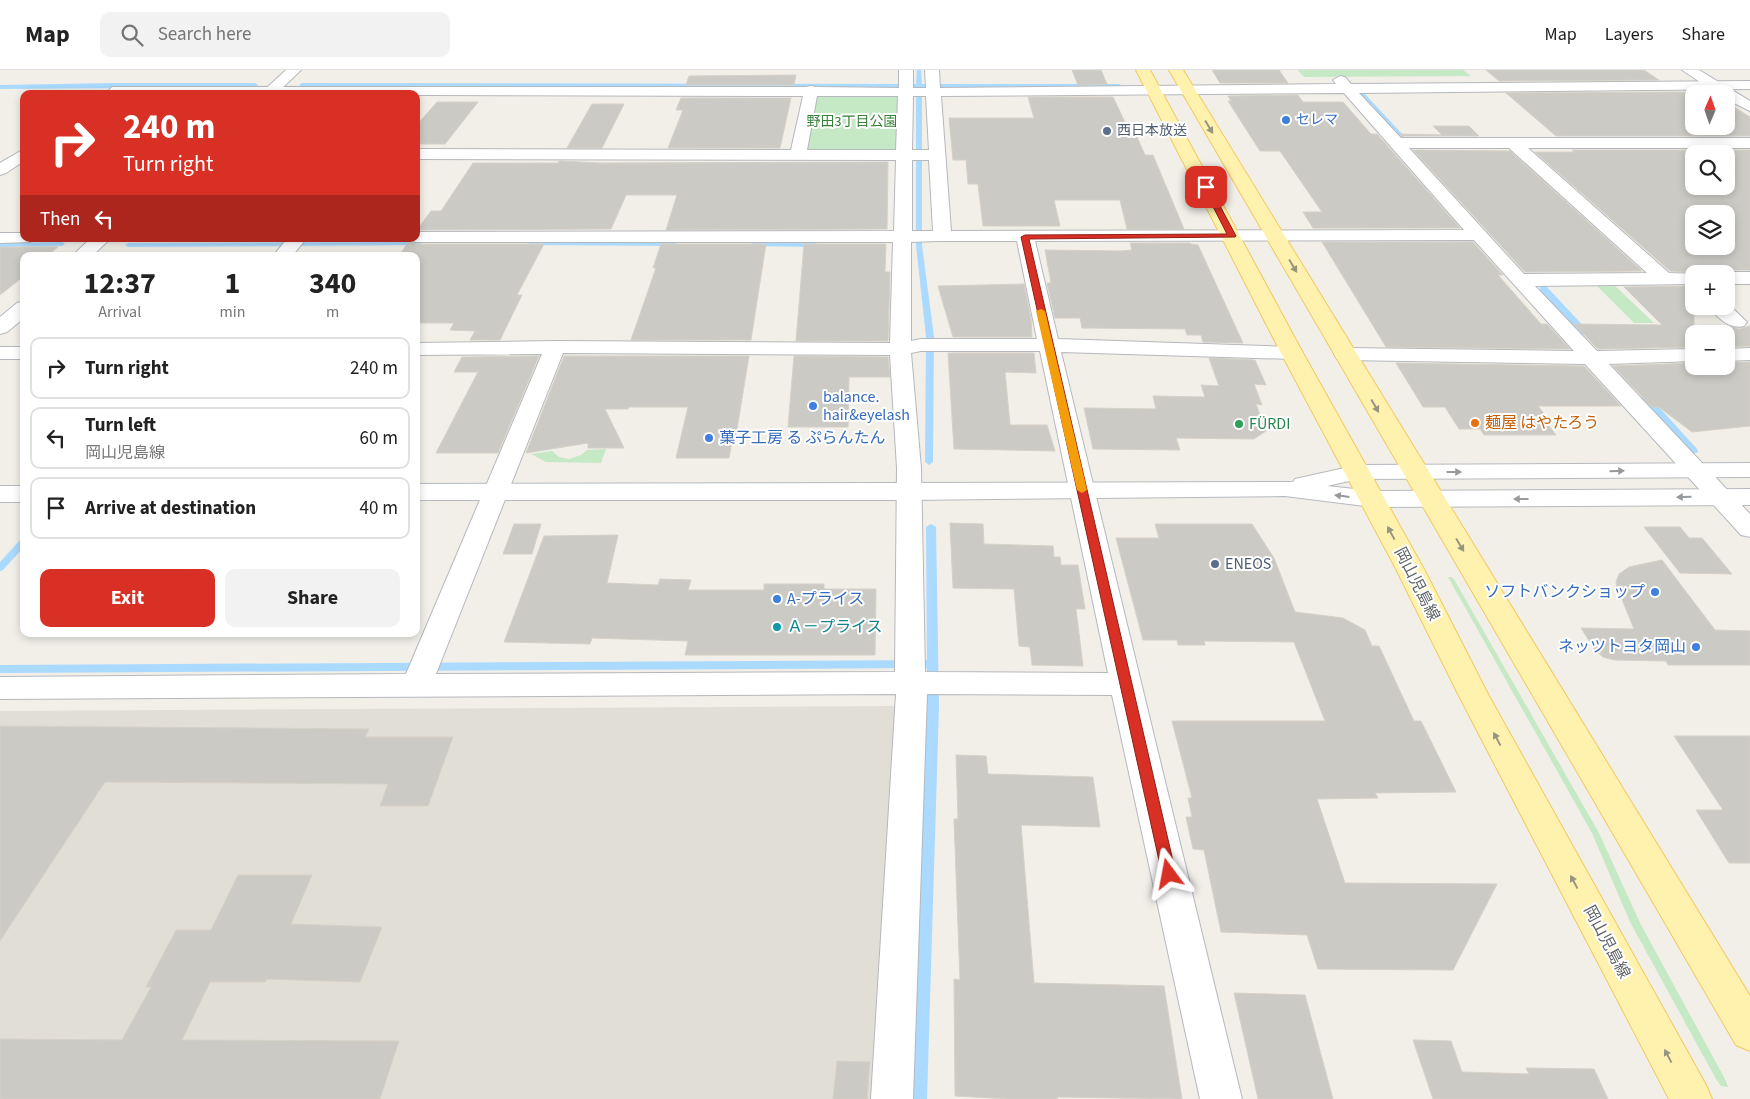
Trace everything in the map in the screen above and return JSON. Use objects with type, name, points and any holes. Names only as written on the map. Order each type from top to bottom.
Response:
[{"type":"main road","points":[[1182,80],[1750,1032]]},
{"type":"main road","name":"岡山児島線","points":[[1149,81],[1292,352],[1373,499],[1474,696],[1691,1099]]},
{"type":"street","points":[[271,90],[294,70]]},
{"type":"street","points":[[283,80],[919,84],[1182,80],[1344,84],[1704,79],[1750,76]]},
{"type":"street","points":[[1344,84],[1482,77],[1704,79],[1750,85]]},
{"type":"street","points":[[1704,79],[1750,107]]},
{"type":"street","points":[[420,94],[628,83],[811,90],[919,84]]},
{"type":"street","points":[[919,84],[906,94],[918,155],[920,237]]},
{"type":"street","points":[[892,1099],[912,701],[919,675],[909,492],[920,346],[919,84]]},
{"type":"street","points":[[1344,84],[1590,358],[1750,530]]},
{"type":"street","points":[[798,155],[811,90]]},
{"type":"street","points":[[1397,143],[1750,143]]},
{"type":"street","points":[[1513,143],[1665,278]]},
{"type":"street","points":[[420,154],[918,155]]},
{"type":"street","points":[[0,170],[13,158]]},
{"type":"street","points":[[420,237],[758,229],[920,237],[1479,236]]},
{"type":"street","points":[[1025,237],[1125,684],[1222,1099]]},
{"type":"street","points":[[0,238],[20,238]]},
{"type":"street","points":[[86,252],[97,242]]},
{"type":"street","points":[[1519,280],[1665,278],[1685,279]]},
{"type":"street","points":[[1735,278],[1750,278]]},
{"type":"street","points":[[0,328],[20,310]]},
{"type":"street","points":[[1729,315],[1737,322]]},
{"type":"street","points":[[420,349],[1048,344],[1292,352]]},
{"type":"street","points":[[422,672],[555,347]]},
{"type":"street","points":[[0,353],[20,353]]},
{"type":"street","points":[[1345,354],[1590,358],[1685,356]]},
{"type":"street","points":[[1735,355],[1750,354]]},
{"type":"street","points":[[1285,489],[1358,472],[1750,470]]},
{"type":"street","points":[[420,492],[909,492],[1285,489],[1373,499],[1432,500],[1750,496]]},
{"type":"street","points":[[0,494],[20,494]]},
{"type":"street","points":[[0,688],[422,672],[919,675],[1125,684]]},
{"type":"shaded area","points":[[897,706],[878,1099],[0,1099],[0,711]]},
{"type":"green space","points":[[1298,70],[1463,70],[1471,76],[1304,77]]},
{"type":"green space","name":"野田3丁目公園","points":[[817,94],[899,95],[896,149],[891,151],[812,151],[806,149]]},
{"type":"green space","points":[[1595,284],[1613,284],[1654,323],[1634,323]]},
{"type":"green space","points":[[606,449],[601,463],[546,462],[531,454],[552,451],[559,457],[569,459],[581,455],[587,450]]},
{"type":"green space","points":[[1448,577],[1452,577],[1455,581],[1599,833],[1640,923],[1728,1087],[1721,1086],[1716,1079],[1630,922],[1592,833]]},
{"type":"building","points":[[1072,70],[1101,70],[1107,84],[1078,85]]},
{"type":"building","points":[[1212,70],[1279,70],[1288,83],[1220,83]]},
{"type":"building","points":[[1486,70],[1644,70],[1659,80],[1499,81]]},
{"type":"building","points":[[796,75],[794,85],[686,85],[689,76]]},
{"type":"building","points":[[1685,92],[1685,135],[1735,135],[1735,108],[1750,117],[1750,136],[1556,136],[1506,93]]},
{"type":"building","points":[[1298,95],[1303,102],[1343,102],[1371,134],[1377,134],[1460,228],[1313,228],[1303,212],[1322,212],[1280,151],[1260,151],[1228,101],[1231,101],[1228,96]]},
{"type":"building","points":[[1028,97],[1113,97],[1131,135],[1136,135],[1145,155],[1153,155],[1184,229],[1127,229],[1120,200],[1054,200],[1060,226],[983,226],[978,184],[968,184],[966,160],[953,160],[949,118],[1034,118]]},
{"type":"building","points":[[681,98],[791,98],[780,148],[668,148],[683,110],[676,110]]},
{"type":"building","points":[[437,102],[478,102],[445,144],[420,144],[420,121]]},
{"type":"building","points":[[592,104],[624,104],[602,148],[567,148]]},
{"type":"building","points":[[1433,126],[1469,126],[1479,136],[1402,136],[1400,134],[1442,135]]},
{"type":"building","points":[[1413,150],[1510,151],[1642,271],[1525,272]]},
{"type":"building","points":[[1572,150],[1685,150],[1685,195],[1735,195],[1735,150],[1750,150],[1750,270],[1735,270],[1735,265],[1685,265],[1685,272],[1670,271],[1535,152],[1574,152]]},
{"type":"building","points":[[559,161],[601,163],[888,162],[887,229],[666,230],[677,195],[626,195],[611,229],[420,230],[420,226],[431,211],[441,211],[473,163],[558,163]]},
{"type":"building","points":[[408,242],[416,244],[544,244],[517,295],[522,295],[500,340],[470,340],[475,331],[450,330],[454,323],[420,323],[420,252],[402,252]]},
{"type":"building","points":[[1322,242],[1473,242],[1503,275],[1498,275],[1541,324],[1547,324],[1570,349],[1386,347]]},
{"type":"building","points":[[1130,243],[1190,243],[1198,245],[1243,343],[1203,342],[1201,335],[1187,335],[1185,329],[1082,328],[1080,318],[1055,318],[1047,283],[1051,283],[1045,250],[1132,250]]},
{"type":"building","points":[[661,244],[766,244],[751,340],[631,340],[656,268],[653,268]]},
{"type":"building","points":[[804,244],[886,244],[885,272],[890,272],[888,341],[796,341]]},
{"type":"building","points":[[0,247],[58,247],[52,252],[20,252],[20,279],[0,295]]},
{"type":"building","points":[[1024,284],[1031,319],[1032,337],[953,337],[938,286]]},
{"type":"building","points":[[1685,286],[1685,315],[1694,315],[1694,325],[1685,325],[1685,347],[1598,349],[1574,324],[1662,325],[1624,287]]},
{"type":"building","points":[[1750,326],[1750,346],[1735,347],[1735,328],[1739,329]]},
{"type":"building","points":[[948,353],[1034,353],[1036,373],[1005,372],[1010,425],[1047,425],[1055,451],[954,449]]},
{"type":"building","points":[[539,356],[498,453],[436,453],[478,372],[454,372],[462,357]]},
{"type":"building","points":[[564,356],[749,356],[736,435],[733,435],[729,458],[676,458],[688,407],[605,409],[624,448],[588,448],[588,443],[526,453]]},
{"type":"building","points":[[794,356],[888,357],[890,377],[849,377],[848,427],[788,427]]},
{"type":"building","points":[[1209,358],[1255,360],[1266,385],[1254,384],[1262,405],[1256,404],[1266,431],[1254,439],[1176,438],[1180,450],[1093,449],[1084,408],[1156,409],[1153,396],[1205,397],[1201,385],[1219,386]]},
{"type":"building","points":[[1750,362],[1750,426],[1692,432],[1659,407],[1652,407],[1613,366],[1685,363],[1685,375],[1735,375],[1735,363]]},
{"type":"building","points":[[1396,363],[1584,366],[1621,406],[1538,406],[1550,421],[1545,421],[1556,435],[1484,435],[1480,429],[1459,429],[1445,407],[1423,407]]},
{"type":"building","points":[[950,523],[983,524],[984,544],[1053,546],[1054,557],[1060,557],[1061,565],[1078,565],[1085,609],[1076,609],[1083,666],[1032,665],[1030,647],[1019,646],[1014,589],[953,588]]},
{"type":"building","points":[[514,524],[541,524],[532,554],[503,554]]},
{"type":"building","points":[[1155,524],[1252,524],[1274,558],[1295,612],[1343,618],[1365,630],[1372,646],[1379,646],[1414,721],[1421,721],[1456,792],[1375,793],[1378,798],[1317,799],[1345,883],[1497,884],[1453,970],[1318,969],[1307,935],[1221,932],[1204,850],[1193,849],[1186,817],[1192,817],[1188,798],[1192,798],[1172,721],[1325,721],[1294,642],[1204,641],[1205,645],[1178,645],[1177,640],[1143,640],[1116,538],[1159,538]]},
{"type":"building","points":[[1644,527],[1680,527],[1689,538],[1702,538],[1732,574],[1680,573]]},
{"type":"building","points":[[618,535],[607,583],[658,585],[660,579],[691,580],[688,590],[764,590],[764,584],[824,584],[824,589],[876,589],[875,655],[685,655],[688,641],[592,638],[590,644],[504,642],[544,536]]},
{"type":"building","points":[[1662,560],[1715,630],[1750,631],[1750,665],[1668,665],[1666,661],[1614,660],[1603,657],[1595,650],[1581,628],[1634,629],[1617,587],[1616,582],[1619,574],[1629,567]]},
{"type":"building","points":[[0,726],[369,729],[365,737],[453,737],[428,806],[380,806],[388,784],[105,782],[0,941]]},
{"type":"building","points":[[1674,736],[1750,736],[1750,863],[1729,863],[1696,810],[1723,810]]},
{"type":"building","points":[[956,755],[986,756],[988,774],[1093,777],[1100,827],[1021,825],[1034,983],[1164,986],[1182,1099],[1057,1097],[1058,1099],[1009,1099],[955,1096],[954,979],[960,980],[954,819],[958,819]]},
{"type":"building","points":[[238,875],[312,875],[291,924],[382,927],[360,982],[267,979],[265,982],[210,982],[182,1040],[399,1041],[380,1099],[0,1099],[0,1039],[122,1040],[151,987],[146,987],[176,930],[211,930]]},
{"type":"building","points":[[1234,993],[1305,995],[1333,1099],[1258,1099]]},
{"type":"building","points":[[1413,1040],[1451,1041],[1462,1072],[1529,1074],[1526,1068],[1594,1069],[1608,1099],[1433,1099]]},
{"type":"building","points":[[837,1061],[870,1062],[867,1099],[833,1099]]},
{"type":"waterway","points":[[919,70],[919,86]]},
{"type":"waterway","points":[[0,87],[255,85]]},
{"type":"waterway","points":[[302,85],[919,86]]},
{"type":"waterway","points":[[919,86],[1119,86]]},
{"type":"waterway","points":[[919,86],[919,245],[930,337],[929,462]]},
{"type":"waterway","points":[[1361,93],[1402,137]]},
{"type":"waterway","points":[[0,245],[62,244]]},
{"type":"waterway","points":[[128,245],[419,244]]},
{"type":"waterway","points":[[531,244],[674,244]]},
{"type":"waterway","points":[[753,245],[816,245]]},
{"type":"waterway","points":[[1543,288],[1585,333]]},
{"type":"waterway","points":[[1645,397],[1694,451]]},
{"type":"waterway","points":[[919,1099],[933,706],[931,527]]},
{"type":"waterway","points":[[0,568],[20,546]]},
{"type":"waterway","points":[[0,669],[932,664]]},
{"type":"slow traffic","points":[[1041,311],[1082,490]]},
{"type":"place","name":"セレマ","points":[[1286,120]]},
{"type":"place","name":"西日本放送","points":[[1107,131]]},
{"type":"place","name":"balance. hair&eyelash","points":[[813,406]]},
{"type":"place","name":"麺屋 はやたろう","points":[[1475,423]]},
{"type":"place","name":"FÜRDI","points":[[1239,424]]},
{"type":"place","name":"菓子工房 る ぷらんたん","points":[[709,438]]},
{"type":"place","name":"ENEOS","points":[[1215,564]]},
{"type":"place","name":"ソフトバンクショップ","points":[[1655,592]]},
{"type":"place","name":"A-プライス","points":[[777,599]]},
{"type":"place","name":"Ａ－プライス","points":[[777,627]]},
{"type":"place","name":"ネッツトヨタ岡山","points":[[1696,647]]},
{"type":"route","points":[[1169,874],[1025,237],[1232,236],[1206,187]]}]
